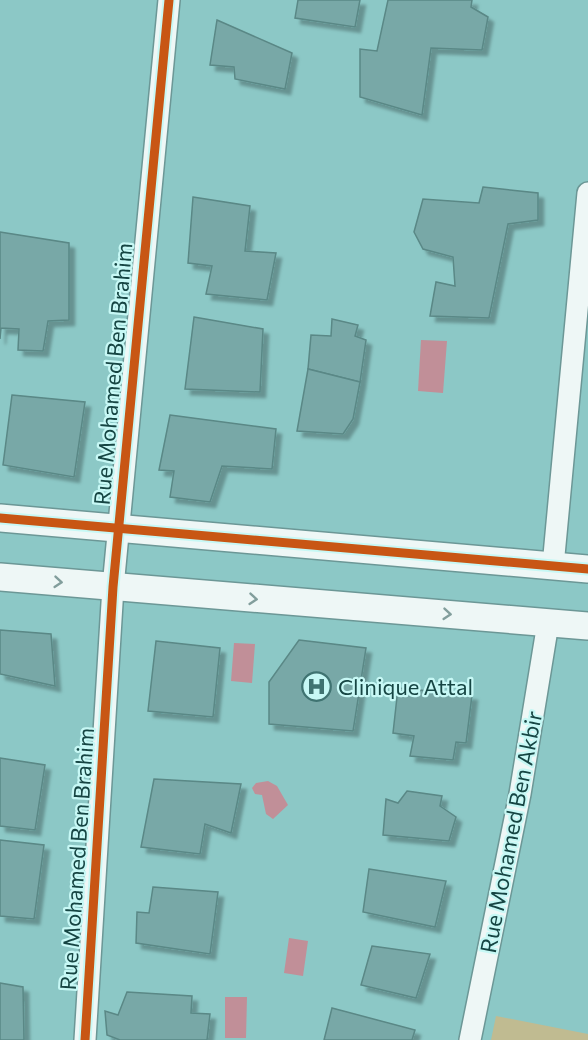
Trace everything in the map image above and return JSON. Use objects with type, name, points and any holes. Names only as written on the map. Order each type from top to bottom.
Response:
[{"type":"street","name":"Rue Mohamed Ben Brahim","points":[[85,1040],[113,588],[169,0]]},
{"type":"street","points":[[553,566],[588,193]]},
{"type":"street","points":[[0,518],[588,569]]},
{"type":"street","points":[[0,577],[588,626]]},
{"type":"street","name":"Rue Mohamed Ben Akbir","points":[[470,1040],[522,783],[548,623]]},
{"type":"shaded area","points":[[421,340],[447,341],[443,393],[418,391]]},
{"type":"shaded area","points":[[234,643],[255,644],[252,683],[231,681]]},
{"type":"shaded area","points":[[268,781],[277,786],[288,805],[273,819],[266,814],[262,795],[255,794],[252,788],[256,783]]},
{"type":"shaded area","points":[[289,938],[308,941],[303,976],[284,973]]},
{"type":"shaded area","points":[[225,997],[247,997],[246,1038],[225,1038]]},
{"type":"shaded area","points":[[496,1016],[588,1034],[588,1040],[491,1040]]},
{"type":"building","points":[[298,0],[360,0],[355,27],[295,18]]},
{"type":"building","points":[[388,0],[472,0],[471,7],[488,17],[482,50],[431,48],[422,115],[360,97],[360,49],[377,51]]},
{"type":"building","points":[[217,20],[292,53],[285,89],[235,79],[234,67],[210,65]]},
{"type":"building","points":[[483,187],[538,193],[538,220],[508,224],[489,318],[430,316],[436,282],[455,286],[453,257],[423,249],[414,232],[423,199],[479,203]]},
{"type":"building","points":[[193,197],[250,206],[245,251],[276,253],[267,300],[206,294],[212,266],[188,263]]},
{"type":"building","points":[[0,232],[69,243],[69,320],[48,321],[43,351],[18,350],[19,329],[1,328],[0,339]]},
{"type":"building","points":[[194,317],[263,329],[260,392],[185,389]]},
{"type":"building","points":[[332,319],[358,325],[355,336],[366,340],[360,382],[308,369],[311,335],[331,336]]},
{"type":"building","points":[[308,369],[360,382],[353,419],[343,434],[297,431]]},
{"type":"building","points":[[12,395],[85,402],[74,477],[3,465]]},
{"type":"building","points":[[170,415],[276,429],[272,469],[222,466],[210,502],[170,497],[174,471],[159,470]]},
{"type":"building","points":[[0,630],[51,634],[55,686],[0,674]]},
{"type":"building","points":[[299,640],[366,648],[353,731],[269,724],[269,682]]},
{"type":"building","points":[[156,641],[220,648],[213,717],[148,711]]},
{"type":"building","points":[[398,688],[472,695],[466,743],[456,742],[453,760],[410,756],[414,736],[393,733]]},
{"type":"building","points":[[0,758],[45,765],[35,830],[0,826]]},
{"type":"building","points":[[154,779],[241,784],[231,833],[205,824],[200,854],[141,847]]},
{"type":"building","points":[[407,791],[442,796],[440,806],[456,817],[449,841],[383,835],[386,799],[398,803]]},
{"type":"building","points":[[0,840],[44,845],[34,919],[0,916]]},
{"type":"building","points":[[369,869],[446,881],[435,927],[363,912]]},
{"type":"building","points":[[153,887],[218,892],[210,954],[136,943],[137,912],[149,913]]},
{"type":"building","points":[[372,946],[430,954],[416,998],[361,985]]},
{"type":"building","points":[[0,983],[23,987],[24,1040],[0,1040]]},
{"type":"building","points":[[127,992],[192,996],[191,1013],[210,1014],[207,1040],[120,1040],[107,1035],[105,1011],[118,1015]]},
{"type":"building","points":[[332,1008],[415,1030],[412,1040],[324,1040]]},
{"type":"cycle path","points":[[85,1040],[113,587],[169,0]]},
{"type":"cycle path","points":[[0,518],[588,569]]},
{"type":"place","name":"Clinique Attal","points":[[317,687]]}]
